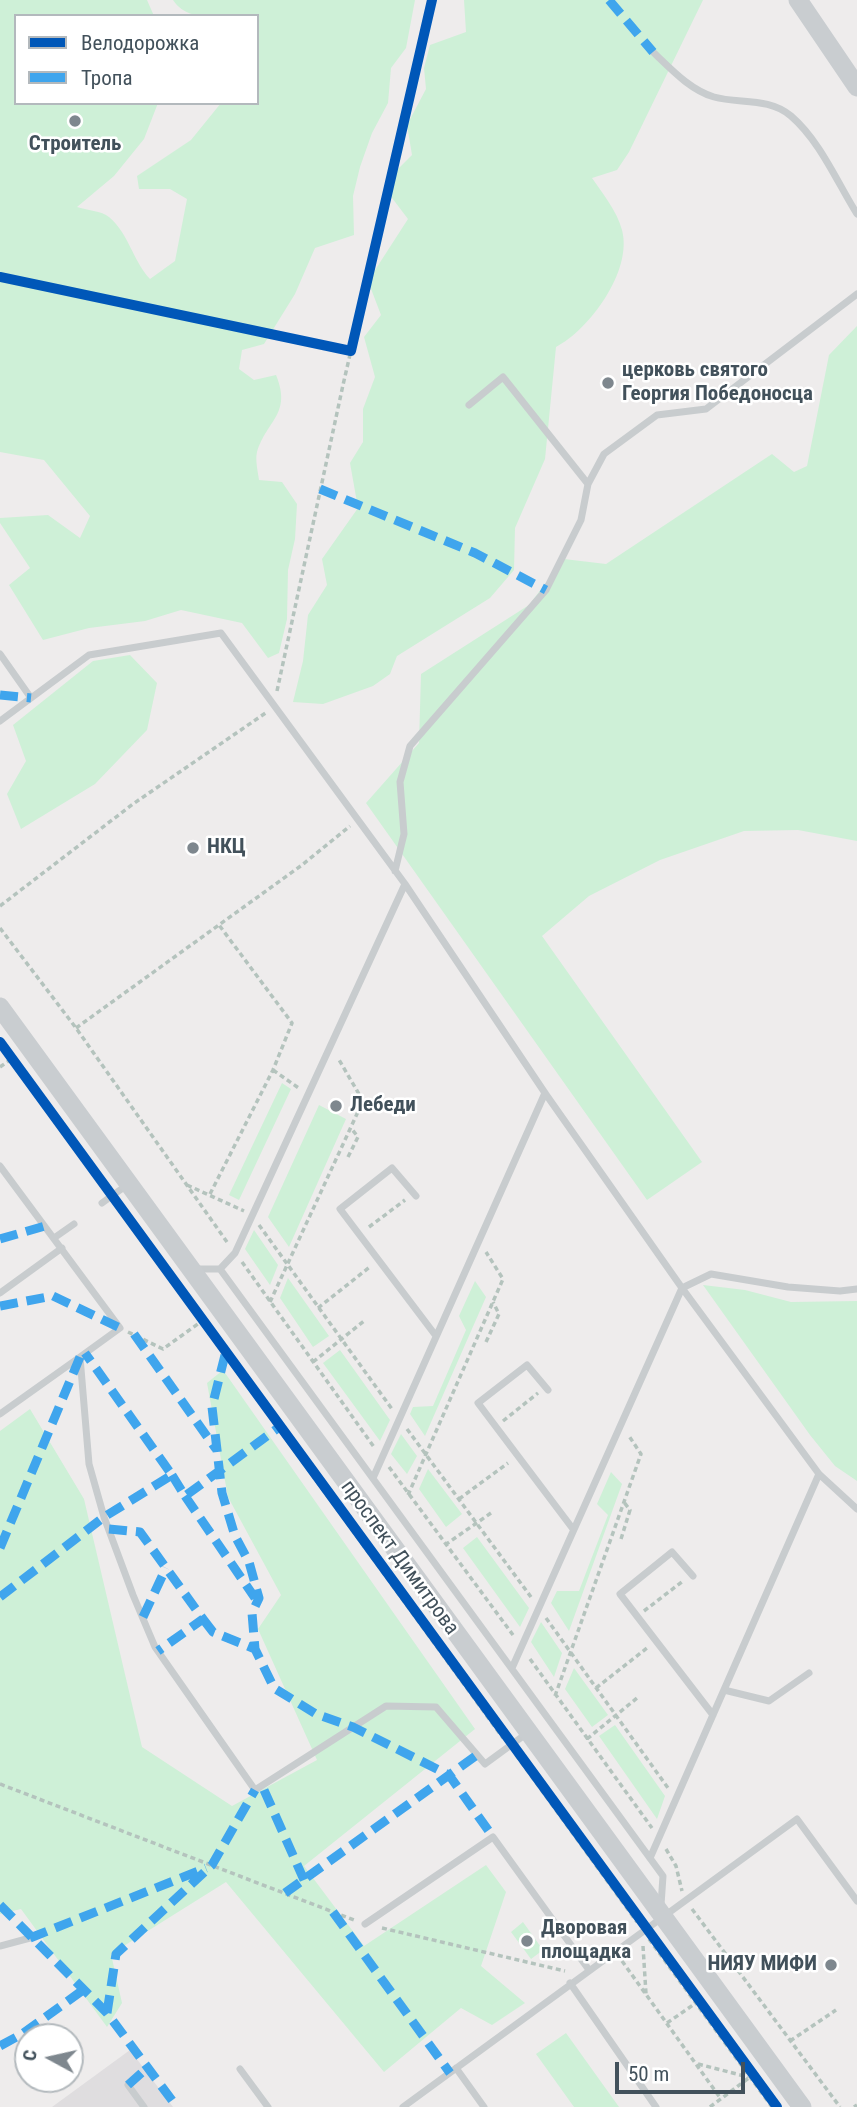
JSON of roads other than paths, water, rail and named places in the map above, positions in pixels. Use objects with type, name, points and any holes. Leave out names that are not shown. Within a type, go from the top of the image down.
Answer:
[{"type":"main road","points":[[798,0],[857,87]]},
{"type":"main road","name":"проспект Димитрова","points":[[0,1007],[117,1193],[189,1269],[207,1317],[650,1925],[802,2107]]},
{"type":"lane","points":[[653,52],[682,80],[714,97],[758,101],[789,114],[808,134],[857,214]]},
{"type":"lane","points":[[395,871],[404,834],[400,782],[410,746],[546,590],[581,520],[588,484],[604,454],[657,415],[706,409],[857,294]]},
{"type":"lane","points":[[469,405],[503,377],[588,484]]},
{"type":"lane","points":[[0,721],[89,655],[221,633],[405,884],[545,1093],[682,1288],[819,1475],[857,1509]]},
{"type":"lane","points":[[0,654],[31,698]]},
{"type":"lane","points":[[189,1269],[220,1269],[235,1253],[405,884]]},
{"type":"lane","points":[[373,1478],[545,1093]]},
{"type":"lane","points":[[0,1166],[120,1328],[0,1414]]},
{"type":"lane","points":[[415,1195],[392,1168],[340,1209],[436,1336]]},
{"type":"lane","points":[[102,1203],[117,1193]]},
{"type":"lane","points":[[54,1238],[74,1224]]},
{"type":"lane","points":[[0,1293],[61,1248]]},
{"type":"lane","points":[[220,1269],[663,1876],[650,1925]]},
{"type":"lane","points":[[512,1668],[682,1288],[711,1274],[788,1287],[840,1291],[857,1289]]},
{"type":"lane","points":[[80,1357],[89,1464],[104,1517],[133,1595],[158,1651],[255,1790],[386,1706],[436,1707],[485,1764],[517,1741]]},
{"type":"lane","points":[[547,1389],[527,1365],[478,1403],[573,1529]]},
{"type":"lane","points":[[650,1858],[819,1475]]},
{"type":"lane","points":[[692,1575],[672,1552],[620,1594],[713,1715]]},
{"type":"lane","points":[[724,1690],[769,1701],[809,1673]]},
{"type":"lane","points":[[403,2107],[797,1819],[857,1901]]},
{"type":"lane","points":[[365,1924],[493,1837],[589,1970]]},
{"type":"lane","points":[[0,1946],[30,1938]]},
{"type":"lane","points":[[570,1983],[656,2107]]},
{"type":"lane","points":[[456,2068],[484,2107]]},
{"type":"lane","points":[[240,2069],[268,2107]]},
{"type":"lane","points":[[128,2085],[144,2107]]},
{"type":"place","name":"Строитель","points":[[75,121]]},
{"type":"place","name":"церковь святого Георгия Победоносца","points":[[608,383]]},
{"type":"place","name":"НКЦ","points":[[193,848]]},
{"type":"place","name":"Лебеди","points":[[336,1106]]},
{"type":"place","name":"Дворовая площадка","points":[[527,1941]]},
{"type":"place","name":"НИЯУ МИФИ","points":[[831,1965]]}]
